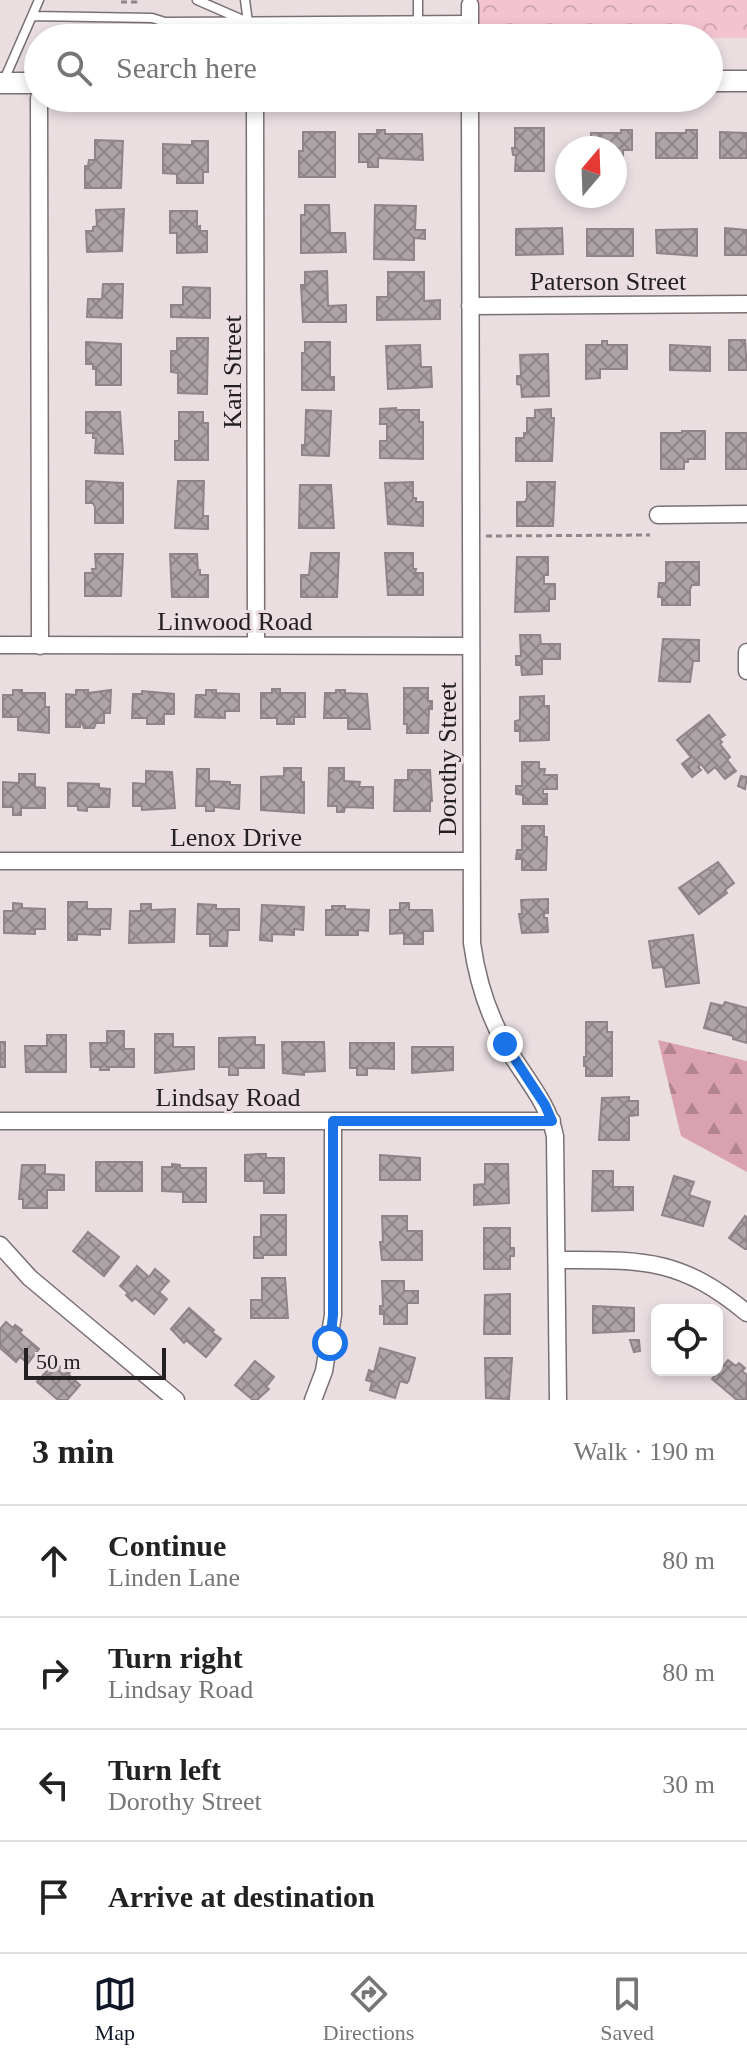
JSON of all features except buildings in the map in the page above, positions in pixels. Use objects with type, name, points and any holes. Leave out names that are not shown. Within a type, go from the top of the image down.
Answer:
[{"type":"street","points":[[723,81],[747,81]]},
{"type":"street","points":[[2,83],[24,83]]},
{"type":"street","points":[[39,112],[40,646]]},
{"type":"street","name":"Karl Street","points":[[255,112],[256,645]]},
{"type":"street","name":"Dorothy Street","points":[[470,112],[472,943],[482,993],[505,1044],[552,1121],[557,1159],[558,1400]]},
{"type":"street","name":"Paterson Street","points":[[470,306],[747,304]]},
{"type":"street","points":[[658,515],[747,514]]},
{"type":"street","name":"Linwood Road","points":[[0,645],[471,646]]},
{"type":"street","points":[[747,652],[747,671]]},
{"type":"street","name":"Lenox Drive","points":[[0,861],[471,861]]},
{"type":"street","name":"Lindsay Road","points":[[0,1121],[552,1121]]},
{"type":"street","points":[[313,1400],[324,1371],[333,1315],[333,1121]]},
{"type":"street","points":[[0,1245],[30,1278],[176,1400]]},
{"type":"street","points":[[558,1260],[646,1262],[675,1269],[704,1282],[747,1313]]},
{"type":"lane","points":[[28,24],[39,0]]},
{"type":"lane","points":[[197,0],[248,22]]},
{"type":"lane","points":[[245,0],[248,22]]},
{"type":"lane","points":[[418,0],[418,20]]},
{"type":"lane","points":[[32,16],[152,18],[165,22],[418,20],[469,8]]},
{"type":"lane","points":[[2,83],[24,34]]},
{"type":"path","points":[[471,536],[650,535]]},
{"type":"green space","points":[[468,0],[747,0],[747,38],[723,38],[723,24],[469,24]]},
{"type":"green space","points":[[658,1040],[747,1061],[747,1172],[681,1136]]},
{"type":"route","points":[[330,1343],[333,1315],[333,1121],[552,1121],[505,1044]]}]
